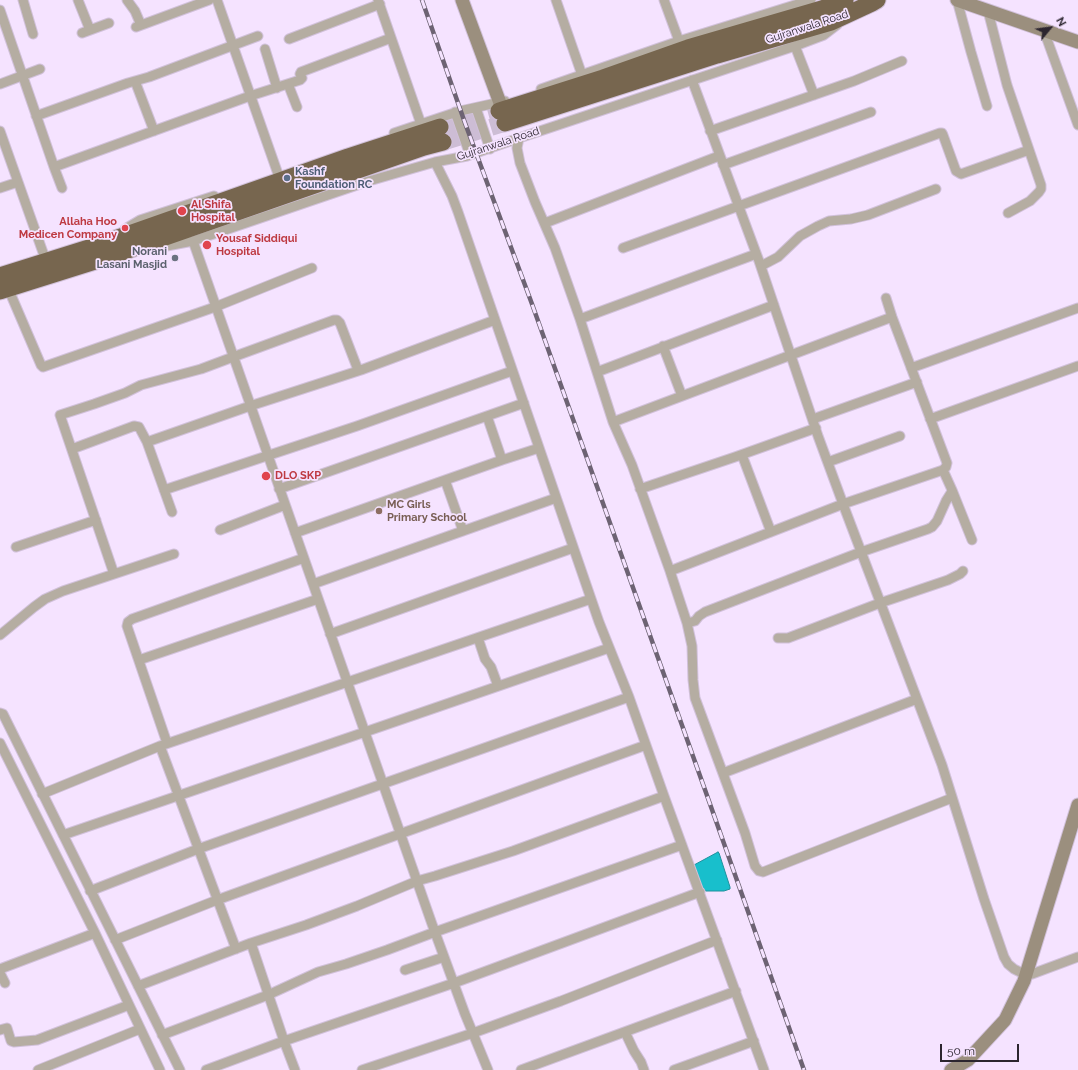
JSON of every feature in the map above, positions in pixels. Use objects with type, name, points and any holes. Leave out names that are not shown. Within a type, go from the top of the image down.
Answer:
[{"type":"highway","name":"Gujranwala Road","points":[[501,112],[688,48],[816,11],[877,0]]},
{"type":"highway","name":"Gujranwala Road","points":[[3,285],[102,252],[216,219],[441,134]]},
{"type":"highway","name":"Gujranwala Road","points":[[3,285],[46,261],[102,252]]},
{"type":"main road","points":[[462,0],[501,112]]},
{"type":"main road","points":[[957,0],[1078,42]]},
{"type":"main road","points":[[951,1070],[968,1060],[1005,1020],[1027,974],[1078,805]]},
{"type":"street","points":[[22,0],[33,34]]},
{"type":"street","points":[[78,0],[86,32],[109,23]]},
{"type":"street","points":[[127,0],[138,15],[139,26],[209,0]]},
{"type":"street","points":[[217,0],[278,174]]},
{"type":"street","points":[[556,0],[582,75]]},
{"type":"street","points":[[664,0],[679,41]]},
{"type":"street","name":"Gujranwala Road","points":[[102,252],[140,220],[278,174],[455,112],[476,108],[501,112],[582,75],[679,41],[811,0]]},
{"type":"street","points":[[957,0],[987,106]]},
{"type":"street","points":[[289,39],[379,2],[421,124]]},
{"type":"street","name":"Gujranwala Road","points":[[102,252],[193,241],[369,182],[436,162],[490,149],[824,35],[851,5]]},
{"type":"street","points":[[0,10],[62,188]]},
{"type":"street","points":[[988,11],[1007,85],[1040,181],[1041,189],[1030,201],[1008,213]]},
{"type":"street","points":[[1044,30],[1078,125]]},
{"type":"street","points":[[36,116],[149,77],[258,36]]},
{"type":"street","points":[[54,167],[250,96],[301,80],[302,78],[300,73],[302,71],[391,38]]},
{"type":"street","points":[[795,46],[814,94]]},
{"type":"street","points":[[265,49],[276,88]]},
{"type":"street","points":[[710,131],[854,81],[902,61]]},
{"type":"street","points":[[0,84],[40,69]]},
{"type":"street","points":[[692,80],[761,266],[843,504],[942,766],[1004,957],[1011,966],[1020,972],[1027,974],[1036,974],[1078,957]]},
{"type":"street","points":[[135,81],[154,130]]},
{"type":"street","points":[[288,84],[297,107]]},
{"type":"street","points":[[476,108],[490,149]]},
{"type":"street","points":[[455,112],[470,155]]},
{"type":"street","points":[[545,223],[721,160],[871,112]]},
{"type":"street","points":[[0,132],[4,157],[18,182],[46,261]]},
{"type":"street","points":[[622,248],[940,133],[944,135],[956,171],[960,174],[1029,150]]},
{"type":"street","points":[[519,138],[517,148],[519,158],[535,202],[555,248],[580,319],[613,422],[619,437],[628,452],[670,571],[687,624],[692,646],[695,698],[758,871],[763,872],[952,798]]},
{"type":"street","points":[[436,162],[458,212],[591,599],[629,697],[764,1070]]},
{"type":"street","points":[[0,188],[18,182]]},
{"type":"street","points":[[761,266],[778,257],[800,236],[829,221],[851,219],[868,215],[936,189]]},
{"type":"street","points":[[193,241],[435,932],[488,1070]]},
{"type":"street","points":[[580,319],[756,254]]},
{"type":"street","points":[[3,285],[43,367],[216,306],[312,268]]},
{"type":"street","points":[[670,571],[843,504],[944,470],[947,463],[886,298]]},
{"type":"street","points":[[597,372],[774,304]]},
{"type":"street","points":[[911,368],[1078,308]]},
{"type":"street","points":[[613,422],[892,317]]},
{"type":"street","points":[[114,574],[60,415],[106,400],[141,385],[201,369],[336,320],[340,323],[358,370]]},
{"type":"street","points":[[147,442],[358,370],[495,320]]},
{"type":"street","points":[[663,346],[682,396]]},
{"type":"street","points":[[930,419],[1078,366]]},
{"type":"street","points":[[164,490],[268,456],[512,371]]},
{"type":"street","points":[[813,419],[917,382]]},
{"type":"street","points":[[279,489],[524,403]]},
{"type":"street","points":[[487,416],[502,460]]},
{"type":"street","points":[[72,449],[136,426],[141,428],[172,512]]},
{"type":"street","points":[[640,489],[816,428]]},
{"type":"street","points":[[828,462],[900,436]]},
{"type":"street","points":[[295,532],[539,448]]},
{"type":"street","points":[[742,454],[770,532]]},
{"type":"street","points":[[944,470],[972,540]]},
{"type":"street","points":[[445,480],[463,531]]},
{"type":"street","points":[[687,624],[695,621],[705,612],[861,552],[932,527],[937,521],[952,490]]},
{"type":"street","points":[[313,584],[556,498]]},
{"type":"street","points":[[220,530],[285,505]]},
{"type":"street","points":[[16,547],[96,520]]},
{"type":"street","points":[[330,634],[573,548]]},
{"type":"street","points":[[0,635],[45,599],[63,590],[174,554]]},
{"type":"street","points":[[236,949],[178,795],[127,623],[130,620],[304,558]]},
{"type":"street","points":[[778,638],[788,638],[880,603],[948,580],[963,571]]},
{"type":"street","points":[[139,660],[318,599]]},
{"type":"street","points":[[42,794],[164,744],[591,599]]},
{"type":"street","points":[[478,638],[485,659],[490,664],[498,686]]},
{"type":"street","points":[[63,835],[609,648]]},
{"type":"street","points":[[90,891],[198,849],[629,697]]},
{"type":"street","points":[[723,773],[917,699]]},
{"type":"street","points":[[0,713],[3,714],[180,1070]]},
{"type":"street","points":[[0,742],[95,934],[160,1070]]},
{"type":"street","points":[[115,940],[218,900],[646,745]]},
{"type":"street","points":[[138,986],[251,943],[363,904],[417,881],[513,850],[664,796]]},
{"type":"street","points":[[162,1035],[268,995],[318,972],[387,950],[682,845]]},
{"type":"street","points":[[206,1070],[284,1041],[454,983],[700,892]]},
{"type":"street","points":[[0,969],[95,934]]},
{"type":"street","points":[[362,1070],[373,1068],[561,1001],[717,940]]},
{"type":"street","points":[[251,943],[295,1070]]},
{"type":"street","points":[[405,970],[444,957]]},
{"type":"street","points":[[0,973],[5,983]]},
{"type":"street","points":[[521,1070],[736,992]]},
{"type":"street","points":[[0,1030],[6,1028],[8,1029],[12,1041],[14,1042],[38,1040],[129,1005]]},
{"type":"street","points":[[38,1070],[140,1030]]},
{"type":"street","points":[[626,1032],[644,1070]]},
{"type":"street","points":[[674,1070],[754,1041]]},
{"type":"water","points":[[718,852],[730,889],[724,891],[706,891],[702,887],[694,865]]},
{"type":"tunnel","points":[[440,127],[499,111]]},
{"type":"tunnel","points":[[443,142],[505,123]]},
{"type":"railway","points":[[422,0],[465,123],[532,304],[804,1070]]},
{"type":"place","name":"Kashf Foundation RC","points":[[287,178]]},
{"type":"place","name":"Al Shifa Hospital","points":[[182,211]]},
{"type":"place","name":"Allaha Hoo Medicen Company","points":[[125,228]]},
{"type":"place","name":"Yousaf Siddiqui Hospital","points":[[207,245]]},
{"type":"place","name":"Norani Lasani Masjid","points":[[175,258]]},
{"type":"place","name":"DLO SKP","points":[[266,476]]},
{"type":"place","name":"MC Girls Primary School","points":[[379,511]]}]
